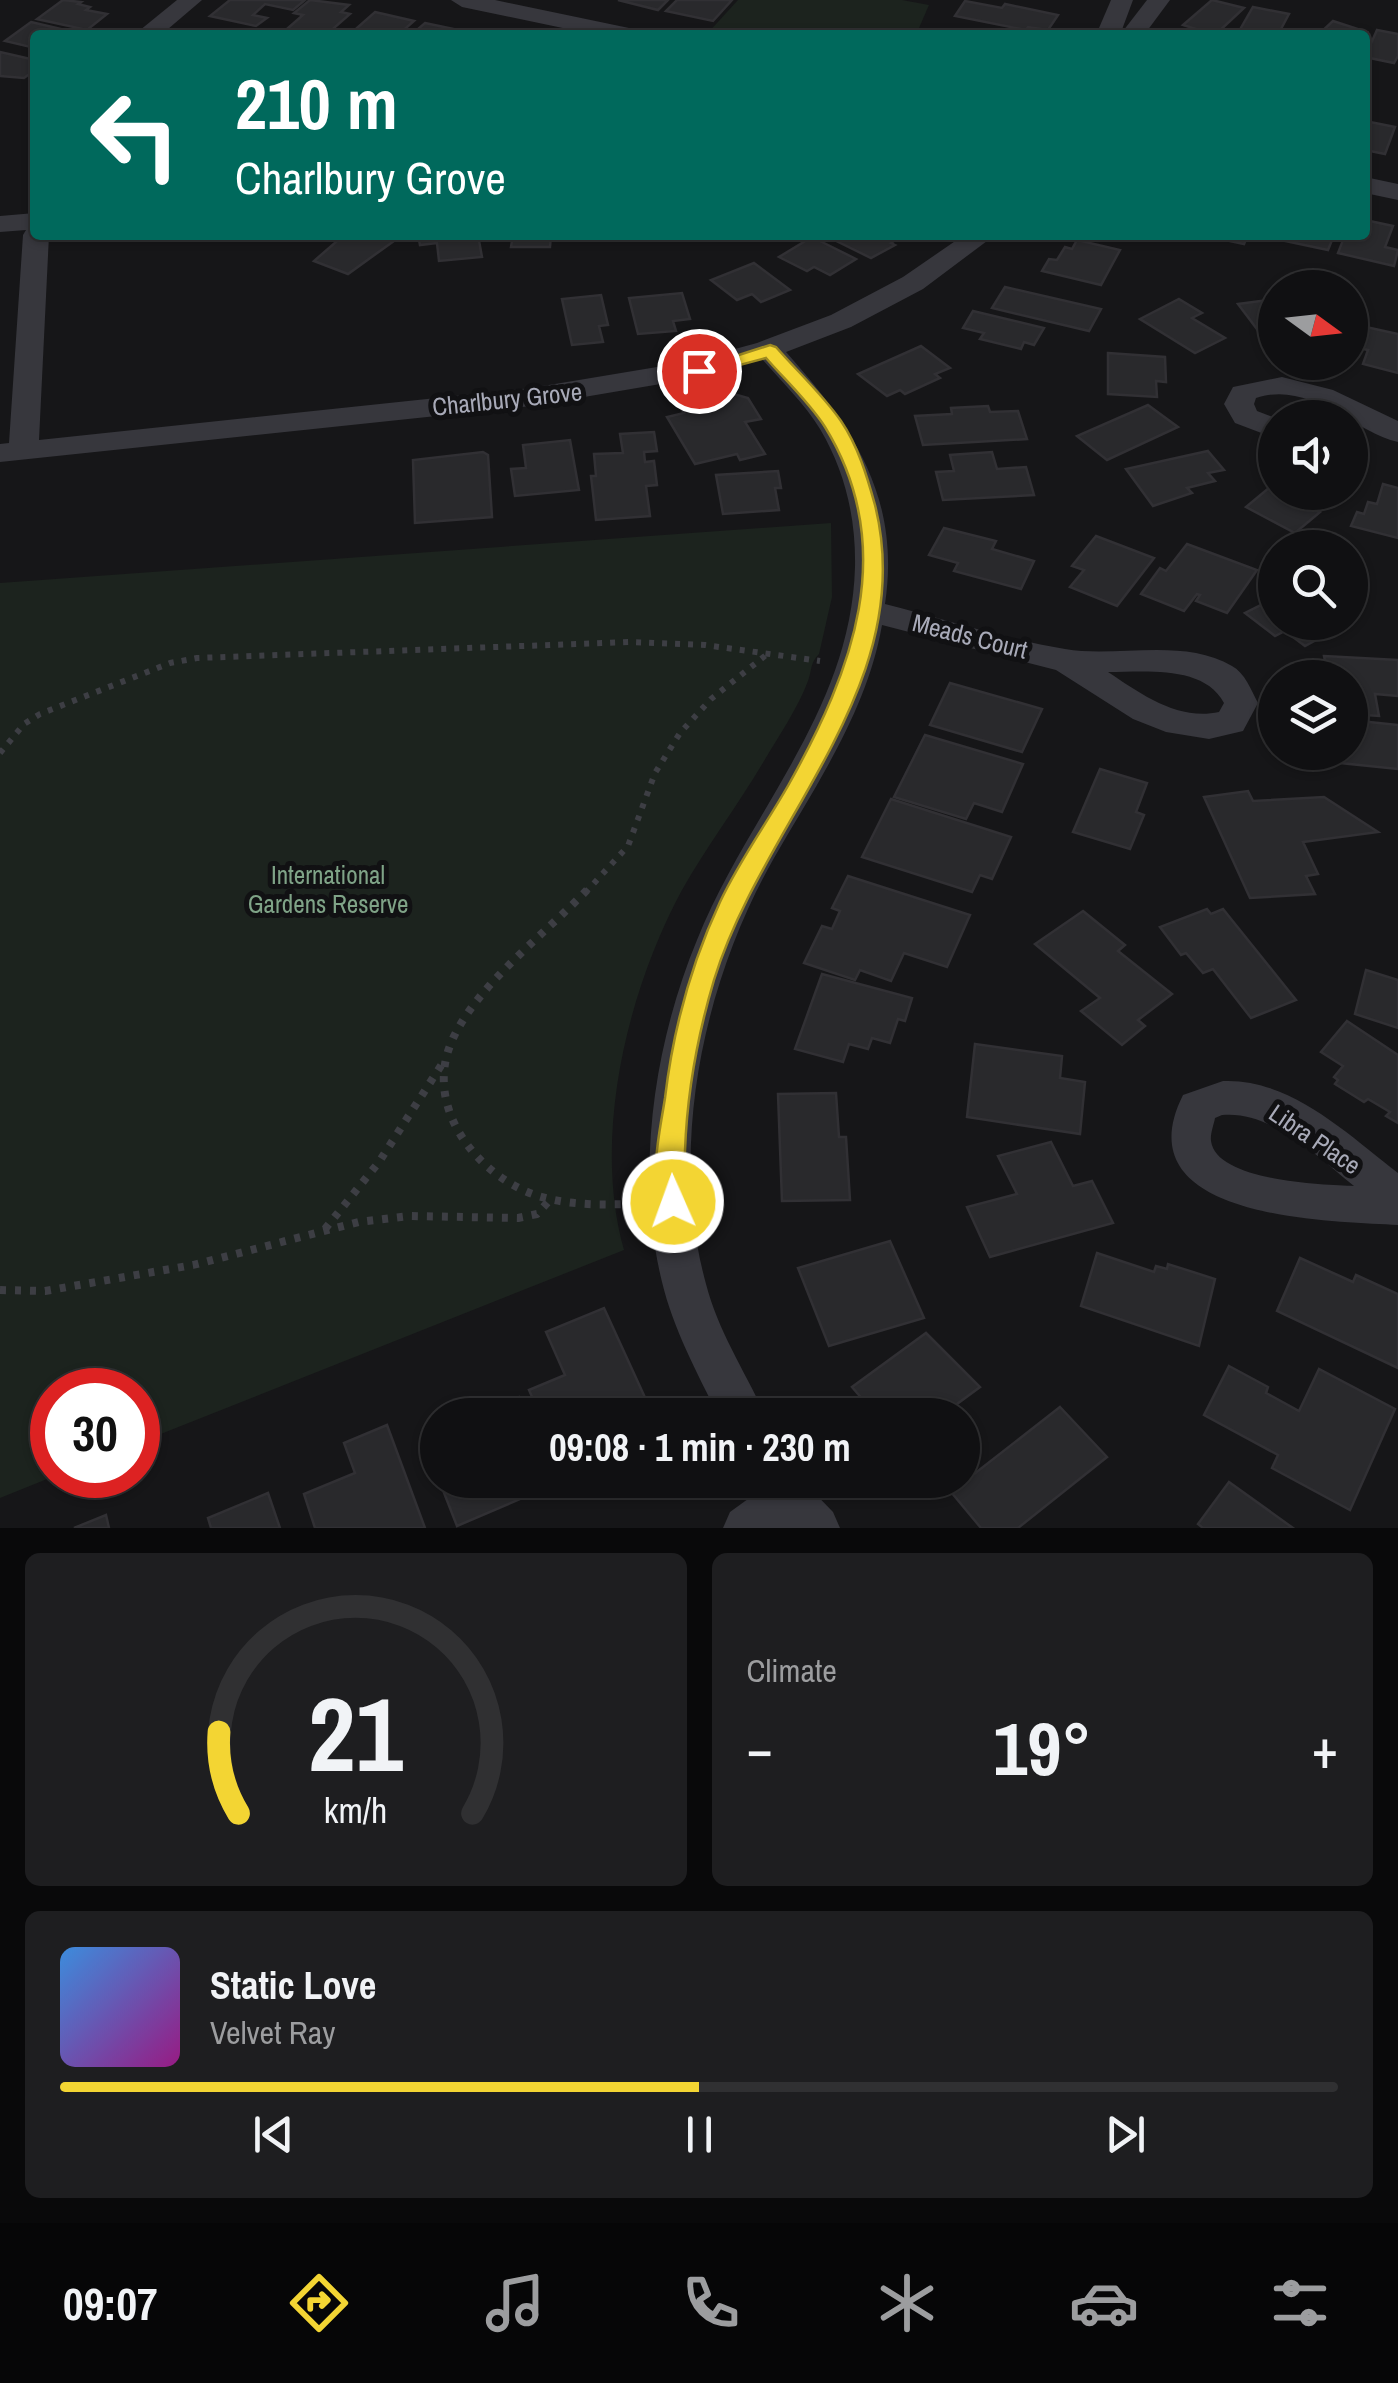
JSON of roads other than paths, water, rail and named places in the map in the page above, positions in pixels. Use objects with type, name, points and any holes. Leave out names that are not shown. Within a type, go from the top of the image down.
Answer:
[{"type":"street","points":[[153,30],[192,0]]},
{"type":"street","points":[[462,0],[604,30]]},
{"type":"street","points":[[1110,30],[1122,0]]},
{"type":"street","points":[[1136,30],[1159,0]]},
{"type":"street","points":[[1370,186],[1398,192]]},
{"type":"street","points":[[0,224],[30,221]]},
{"type":"street","points":[[12,452],[35,240]]},
{"type":"street","name":"Charlbury Grove","points":[[12,452],[628,385],[770,351],[894,294],[975,240]]},
{"type":"street","points":[[733,1398],[709,1353],[683,1280],[671,1151],[684,1046],[702,978],[732,902],[832,726],[858,666],[872,612],[870,526],[856,472],[832,424],[770,351]]},
{"type":"street","points":[[1258,422],[1245,417],[1239,404],[1244,393],[1276,383],[1323,400]]},
{"type":"street","points":[[1368,421],[1398,435]]},
{"type":"street","points":[[1368,436],[1398,435]]},
{"type":"street","name":"Meads Court","points":[[872,612],[1068,661]]},
{"type":"street","name":"Libra Place","points":[[1398,1197],[1311,1132],[1260,1101],[1228,1096],[1198,1107],[1188,1126],[1191,1152],[1209,1174],[1235,1189],[1398,1207]]},
{"type":"street","points":[[747,1528],[793,1502]]},
{"type":"park label","name":"International Gardens Reserve","points":[[328,890]]}]
